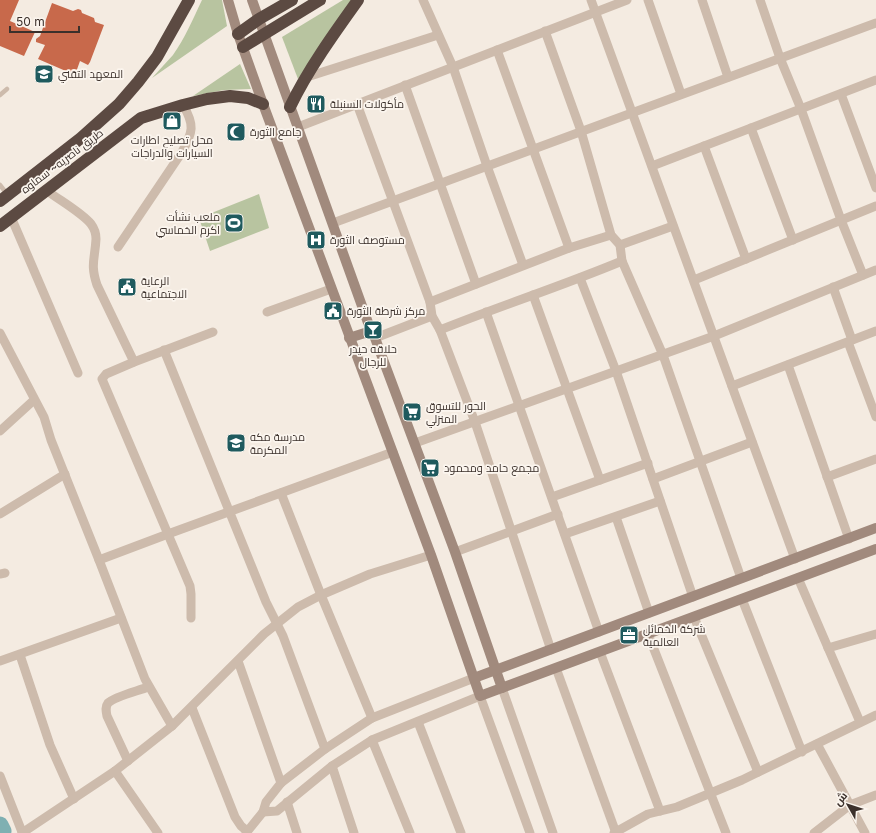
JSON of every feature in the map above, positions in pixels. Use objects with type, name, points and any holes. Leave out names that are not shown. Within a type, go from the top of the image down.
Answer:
[{"type":"highway","name":"طريق ناصريه~ سماوه","points":[[4,198],[81,138],[119,104],[157,57],[189,0]]},
{"type":"highway","points":[[238,34],[259,19],[292,0]]},
{"type":"highway","points":[[243,47],[320,0]]},
{"type":"highway","points":[[290,107],[298,91],[358,0]]},
{"type":"highway","name":"طريق ناصريه~ سماوه","points":[[0,226],[141,118],[207,99],[230,96],[248,98],[263,104]]},
{"type":"street","points":[[228,0],[238,34],[263,104],[431,555],[530,833]]},
{"type":"street","points":[[252,0],[332,223],[455,552],[553,833]]},
{"type":"street","points":[[423,0],[453,67],[523,265]]},
{"type":"street","points":[[591,0],[795,559]]},
{"type":"street","points":[[298,127],[626,0]]},
{"type":"street","points":[[648,0],[681,94]]},
{"type":"street","points":[[702,0],[728,77]]},
{"type":"street","points":[[760,0],[780,58],[801,109],[863,275]]},
{"type":"street","points":[[332,223],[876,23]]},
{"type":"street","points":[[545,31],[581,131],[611,235],[620,245],[622,261],[663,355],[741,578]]},
{"type":"street","points":[[307,77],[438,35]]},
{"type":"street","points":[[498,50],[569,248]]},
{"type":"street","points":[[652,166],[876,80]]},
{"type":"street","points":[[405,85],[476,284]]},
{"type":"street","points":[[841,94],[876,188]]},
{"type":"street","points":[[357,104],[430,302],[432,316],[440,330],[474,422],[551,650]]},
{"type":"street","points":[[118,247],[189,140],[192,131],[192,123],[183,105]]},
{"type":"street","points":[[751,128],[793,240]]},
{"type":"street","points":[[704,146],[746,259]]},
{"type":"street","points":[[46,190],[85,219],[95,230],[96,237],[93,272],[97,285],[134,362]]},
{"type":"street","points":[[694,280],[876,206]]},
{"type":"street","points":[[11,217],[78,373]]},
{"type":"street","points":[[620,245],[673,226]]},
{"type":"street","points":[[430,302],[523,265],[569,248],[611,235]]},
{"type":"street","points":[[440,330],[622,261]]},
{"type":"street","points":[[415,444],[714,336],[876,270]]},
{"type":"street","points":[[580,278],[616,371],[693,596]]},
{"type":"street","points":[[833,287],[876,417]]},
{"type":"street","points":[[267,312],[331,289]]},
{"type":"street","points":[[533,295],[600,480]]},
{"type":"street","points":[[486,312],[599,632]]},
{"type":"street","points":[[349,338],[373,334],[432,316]]},
{"type":"street","points":[[732,386],[876,331]]},
{"type":"street","points":[[191,618],[192,594],[190,586],[102,379],[106,374],[134,362],[213,332]]},
{"type":"street","points":[[0,334],[44,417],[148,687],[172,726]]},
{"type":"street","points":[[164,350],[231,512],[266,602],[278,623],[325,749]]},
{"type":"street","points":[[788,365],[849,538]]},
{"type":"street","points":[[0,431],[34,400]]},
{"type":"street","points":[[653,479],[752,442]]},
{"type":"street","points":[[99,560],[393,452]]},
{"type":"street","points":[[827,477],[876,459]]},
{"type":"street","points":[[552,497],[648,463]]},
{"type":"street","points":[[0,514],[65,474]]},
{"type":"street","points":[[281,493],[372,718]]},
{"type":"street","points":[[565,534],[660,501]]},
{"type":"street","points":[[455,552],[558,514]]},
{"type":"street","points":[[616,517],[649,613]]},
{"type":"street","points":[[192,708],[235,817],[247,832],[263,812],[266,802],[281,783],[325,749],[372,718],[474,678],[876,528]]},
{"type":"street","points":[[263,812],[277,811],[332,766],[372,740],[480,696],[876,549]]},
{"type":"street","points":[[0,776],[22,833],[115,771],[172,726],[192,708],[264,634],[298,608],[321,595],[370,574],[431,555]]},
{"type":"street","points":[[798,578],[860,722]]},
{"type":"street","points":[[742,599],[802,752]]},
{"type":"street","points":[[694,617],[758,772]]},
{"type":"street","points":[[0,661],[121,618]]},
{"type":"street","points":[[648,634],[726,833]]},
{"type":"street","points":[[828,648],[876,634]]},
{"type":"street","points":[[600,652],[660,811]]},
{"type":"street","points":[[20,655],[50,745],[74,799]]},
{"type":"street","points":[[238,661],[281,783]]},
{"type":"street","points":[[556,668],[615,833],[629,829],[648,814],[677,807],[711,793],[802,752],[876,715]]},
{"type":"street","points":[[128,761],[107,716],[107,704],[113,700],[148,687]]},
{"type":"street","points":[[418,722],[460,833]]},
{"type":"street","points":[[372,740],[410,833]]},
{"type":"street","points":[[817,744],[865,833]]},
{"type":"street","points":[[332,766],[354,833]]},
{"type":"street","points":[[115,771],[158,833]]},
{"type":"street","points":[[814,833],[850,805],[876,795]]},
{"type":"street","points":[[287,802],[297,833]]},
{"type":"lane","points":[[0,95],[6,88]]},
{"type":"lane","points":[[0,185],[4,198]]},
{"type":"green space","points":[[202,0],[222,0],[227,26],[152,78],[177,49]]},
{"type":"green space","points":[[343,0],[352,0],[298,79],[282,37]]},
{"type":"green space","points":[[240,64],[251,89],[224,90],[193,96]]},
{"type":"green space","name":"ملعب نشأت اكرم الخماسي","points":[[259,194],[269,228],[210,251],[199,218]]},
{"type":"building","points":[[0,0],[19,0],[10,21],[35,32],[24,56],[0,46]]},
{"type":"building","points":[[52,3],[73,11],[78,9],[81,10],[82,13],[94,18],[95,22],[104,25],[90,62],[88,65],[80,61],[75,75],[38,59],[45,45],[36,42],[36,39],[40,36]]},
{"type":"waterway","points":[[0,825],[3,831]]},
{"type":"place","name":"المعهد التقني","points":[[44,74]]},
{"type":"place","name":"مأكولات السنبلة","points":[[316,104]]},
{"type":"place","name":"محل تصليح اطارات السيارات والدراجات","points":[[172,121]]},
{"type":"place","name":"جامع الثورة","points":[[236,132]]},
{"type":"place","name":"ملعب نشأت اكرم الخماسي","points":[[234,223]]},
{"type":"place","name":"مستوصف الثورة","points":[[316,240]]},
{"type":"place","name":"الرعاية الاجتماعية","points":[[127,287]]},
{"type":"place","name":"مركز شرطة الثورة","points":[[333,311]]},
{"type":"place","name":"حلاقه حيدر للرجال","points":[[373,330]]},
{"type":"place","name":"الحور للتسوق المنزلي","points":[[412,412]]},
{"type":"place","name":"مدرسة مكه المكرمة","points":[[236,443]]},
{"type":"place","name":"مجمع حامد ومحمود","points":[[430,468]]},
{"type":"place","name":"شركة الخمائل العالمية","points":[[629,635]]}]
